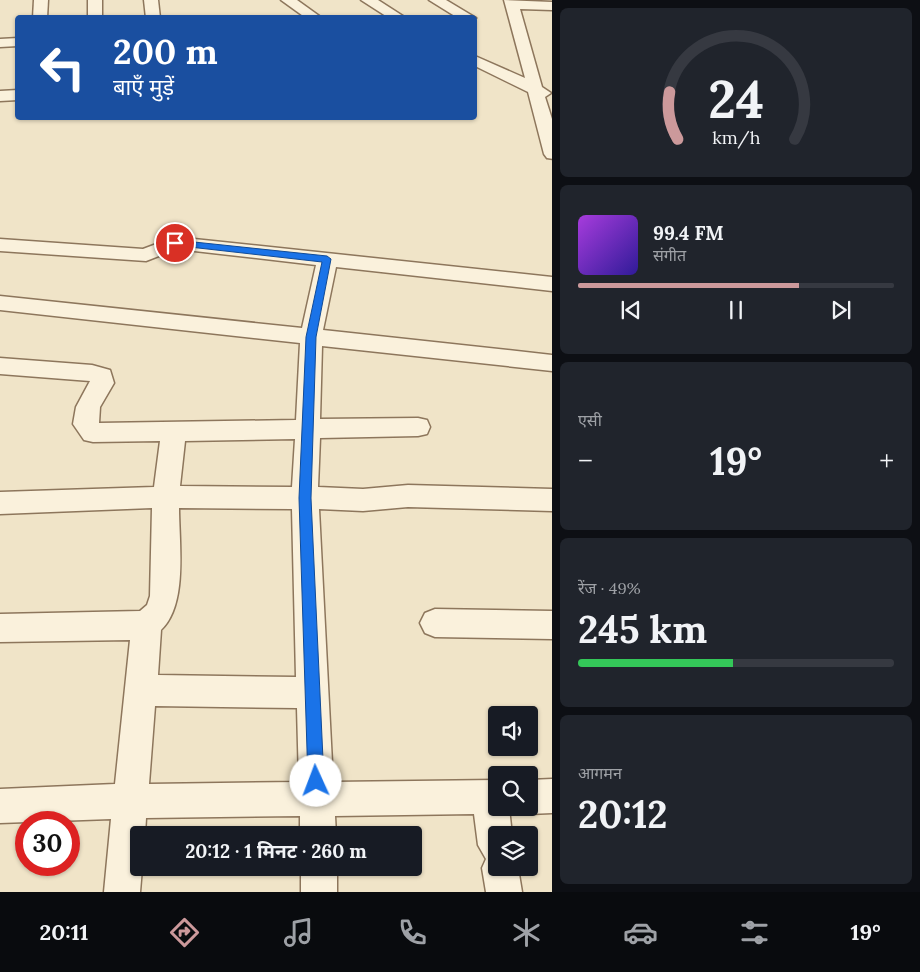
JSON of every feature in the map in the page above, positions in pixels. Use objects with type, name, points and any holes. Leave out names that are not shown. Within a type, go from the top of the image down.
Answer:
[{"type":"street","points":[[40,15],[41,0]]},
{"type":"street","points":[[95,0],[95,15]]},
{"type":"street","points":[[151,0],[153,15]]},
{"type":"street","points":[[288,0],[311,15]]},
{"type":"street","points":[[368,0],[395,15]]},
{"type":"street","points":[[436,0],[464,15]]},
{"type":"street","points":[[552,6],[512,2],[552,154]]},
{"type":"street","points":[[0,43],[15,42]]},
{"type":"street","points":[[477,61],[552,97]]},
{"type":"street","points":[[0,96],[15,95]]},
{"type":"street","points":[[0,244],[146,255],[175,243],[552,284]]},
{"type":"street","points":[[318,826],[305,498],[311,337],[327,259]]},
{"type":"street","points":[[0,303],[552,364]]},
{"type":"street","points":[[0,366],[92,373],[102,376],[102,383],[88,407],[85,424],[93,433],[418,427]]},
{"type":"street","points":[[0,628],[121,627],[146,624],[160,612],[164,596],[166,498],[174,432]]},
{"type":"street","points":[[0,503],[70,499],[166,498],[363,500],[408,496],[552,500]]},
{"type":"street","points":[[435,623],[552,625]]},
{"type":"street","points":[[122,892],[146,624]]},
{"type":"street","points":[[141,690],[312,693]]},
{"type":"street","points":[[538,797],[552,796]]},
{"type":"street","points":[[0,806],[131,801],[488,797]]},
{"type":"street","points":[[319,876],[319,892]]},
{"type":"street","points":[[501,876],[504,892]]},
{"type":"route","points":[[175,243],[327,259],[311,337],[305,498],[316,781]]}]
